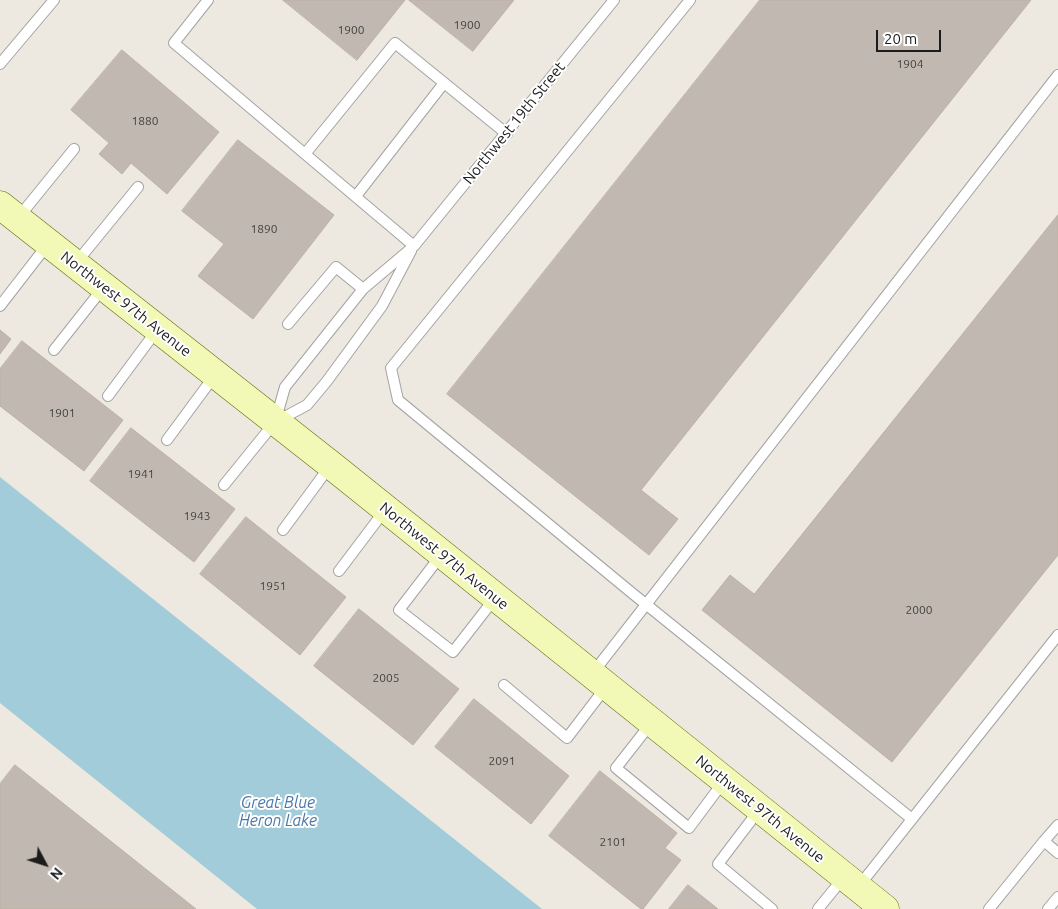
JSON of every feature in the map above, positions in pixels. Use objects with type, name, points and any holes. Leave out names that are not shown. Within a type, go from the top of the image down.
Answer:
[{"type":"street","name":"Northwest 97th Avenue","points":[[9,212],[386,509],[885,909]]},
{"type":"lane","points":[[208,0],[174,43],[414,246]]},
{"type":"lane","name":"Northwest 19th Street","points":[[275,422],[285,387],[363,290],[414,246],[507,134],[614,0]]},
{"type":"lane","points":[[690,0],[391,368],[398,400],[912,819]]},
{"type":"lane","points":[[0,64],[4,51],[48,2]]},
{"type":"lane","points":[[305,154],[395,43],[507,134]]},
{"type":"lane","points":[[504,685],[566,738],[599,680],[647,604],[1058,75]]},
{"type":"lane","points":[[356,196],[444,83]]},
{"type":"lane","points":[[9,212],[74,149]]},
{"type":"lane","points":[[75,264],[138,187]]},
{"type":"lane","points":[[0,306],[49,243]]},
{"type":"lane","name":"Northwest 19th Street","points":[[275,422],[308,405],[382,306],[414,246]]},
{"type":"lane","points":[[288,324],[336,267],[363,290]]},
{"type":"lane","points":[[54,350],[104,287]]},
{"type":"lane","points":[[108,396],[158,329]]},
{"type":"lane","points":[[167,440],[216,374]]},
{"type":"lane","points":[[224,485],[275,422]]},
{"type":"lane","points":[[283,530],[330,465]]},
{"type":"lane","points":[[339,571],[386,509]]},
{"type":"lane","points":[[442,554],[399,610],[453,652],[496,597]]},
{"type":"lane","points":[[818,909],[851,882],[912,819],[1058,636]]},
{"type":"lane","points":[[652,722],[616,768],[689,828],[724,780]]},
{"type":"lane","points":[[760,809],[718,864],[772,909]]},
{"type":"lane","points":[[989,909],[1058,825]]},
{"type":"lane","points":[[1044,842],[1058,853]]},
{"type":"lane","points":[[1048,909],[1058,897]]},
{"type":"water","name":"Great Blue Heron Lake","points":[[0,477],[542,909],[257,909],[0,703]]},
{"type":"building","points":[[283,0],[405,0],[357,60]]},
{"type":"building","points":[[409,0],[514,0],[473,51]]},
{"type":"building","points":[[760,0],[1031,0],[641,490],[678,519],[649,555],[447,394]]},
{"type":"building","points":[[122,50],[219,132],[167,194],[131,163],[122,174],[99,154],[109,143],[71,110]]},
{"type":"building","points":[[238,140],[334,215],[253,319],[198,276],[224,244],[182,211]]},
{"type":"building","points":[[1058,215],[1058,555],[892,762],[702,610],[730,575],[754,594]]},
{"type":"building","points":[[0,330],[11,339],[0,354]]},
{"type":"building","points":[[22,341],[123,420],[84,471],[0,406],[0,369]]},
{"type":"building","points":[[131,428],[235,509],[194,562],[90,481]]},
{"type":"building","points":[[246,517],[346,597],[300,655],[200,574]]},
{"type":"building","points":[[359,609],[459,689],[413,745],[314,666]]},
{"type":"building","points":[[474,699],[569,776],[531,824],[435,747]]},
{"type":"building","points":[[15,765],[196,909],[0,909],[0,784]]},
{"type":"building","points":[[600,771],[677,833],[665,848],[681,860],[643,909],[549,836]]},
{"type":"building","points":[[688,885],[718,909],[669,909]]}]
